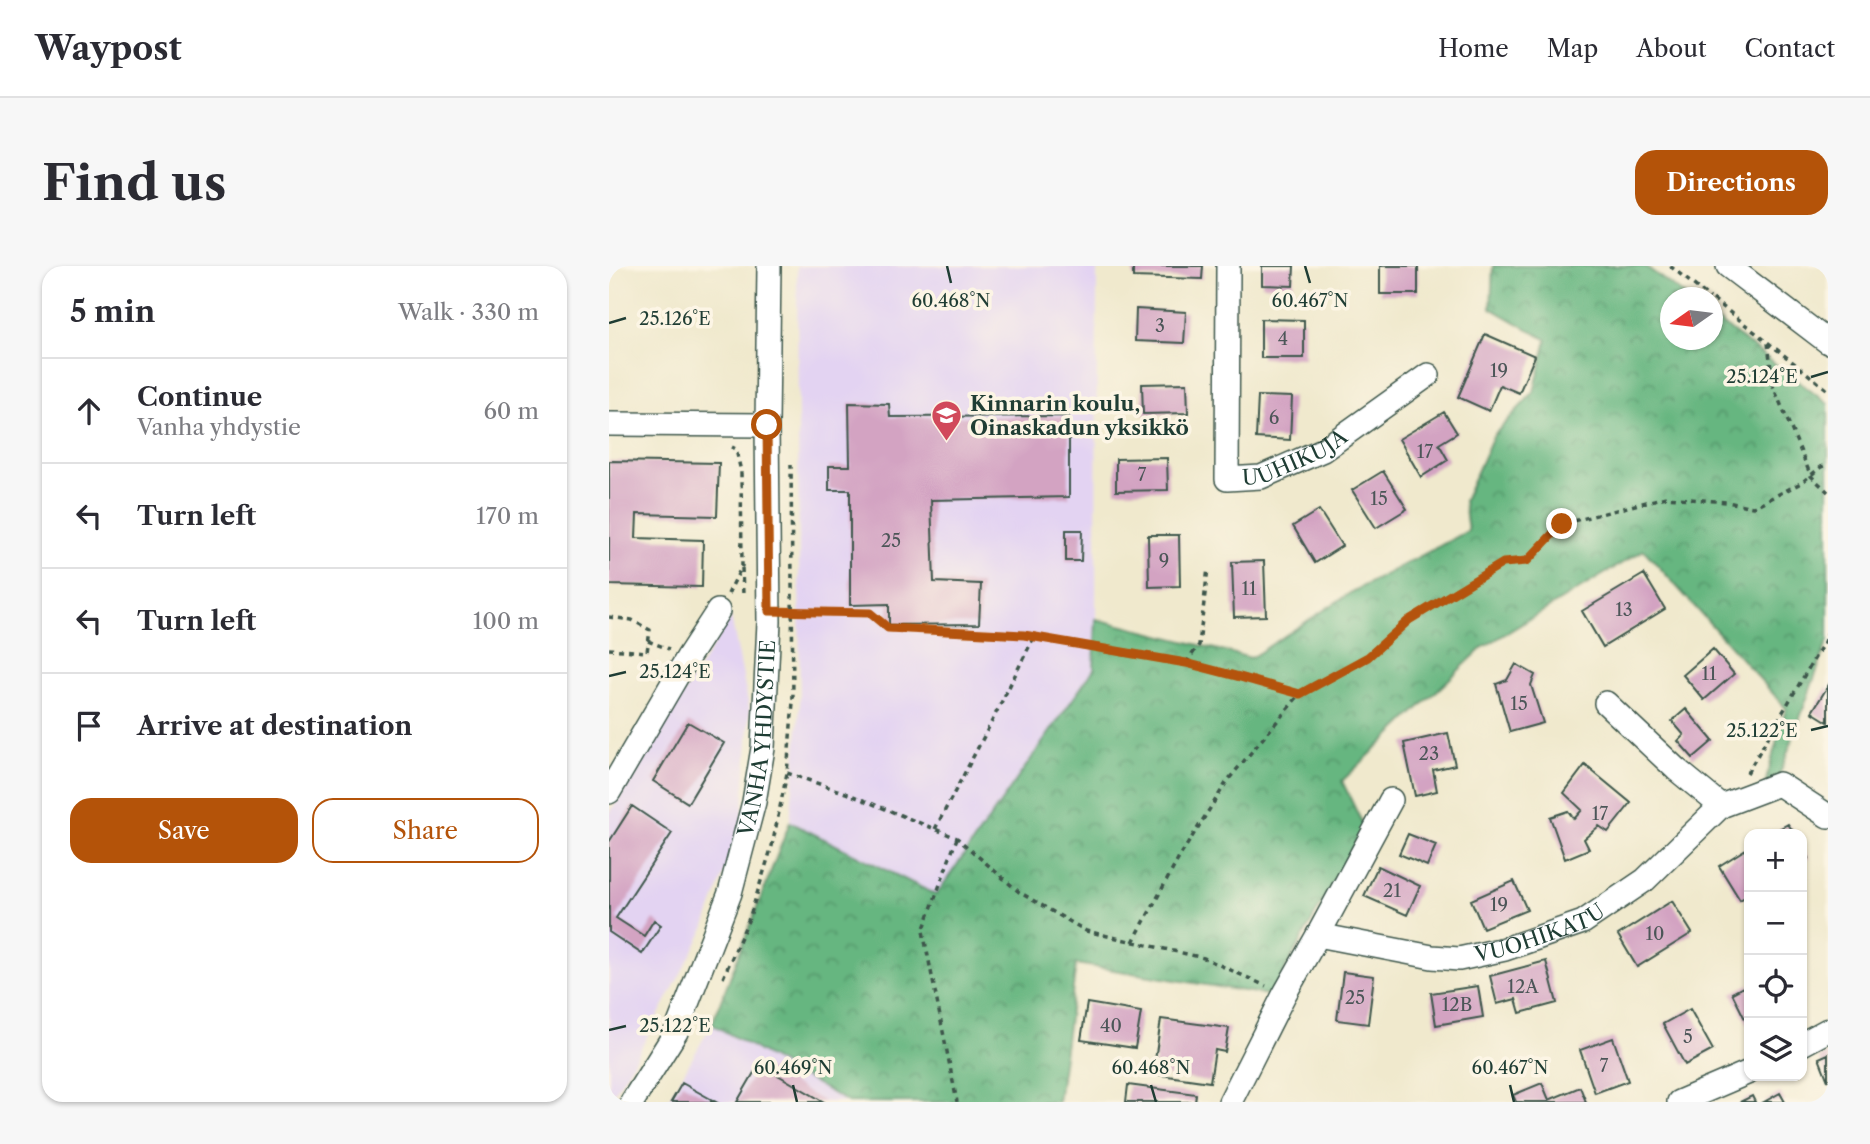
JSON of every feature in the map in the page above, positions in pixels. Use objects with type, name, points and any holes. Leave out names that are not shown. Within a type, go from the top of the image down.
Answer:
[{"type":"street","name":"VANHA YHDYSTIE","points":[[632,1102],[676,1031],[730,893],[754,802],[762,748],[769,611],[769,266]]},
{"type":"street","name":"UUHIKUJA","points":[[1228,266],[1227,479],[1261,477],[1323,450],[1428,375]]},
{"type":"street","points":[[1728,266],[1828,342]]},
{"type":"street","points":[[609,424],[767,425]]},
{"type":"street","points":[[609,792],[718,611]]},
{"type":"street","points":[[1606,703],[1676,769],[1726,804]]},
{"type":"street","name":"VUOHIKATU","points":[[1318,936],[1432,957],[1459,959],[1505,949],[1583,922],[1645,880],[1726,804],[1779,784],[1828,816]]},
{"type":"street","points":[[1230,1102],[1284,995],[1391,800]]},
{"type":"street","points":[[1807,1041],[1828,1030]]},
{"type":"street","points":[[1679,1102],[1744,1074]]},
{"type":"path","points":[[1670,266],[1697,287]]},
{"type":"path","points":[[1723,308],[1828,390]]},
{"type":"path","points":[[1767,343],[1773,386],[1811,476],[1828,492]]},
{"type":"path","points":[[1133,942],[1180,856],[1228,780],[1300,694],[1368,657],[1409,620],[1503,563],[1527,561],[1562,524],[1666,497],[1753,507],[1801,483],[1828,465]]},
{"type":"path","points":[[741,472],[743,595]]},
{"type":"path","points":[[718,611],[741,566]]},
{"type":"path","points":[[1186,663],[1199,645],[1208,568]]},
{"type":"path","points":[[769,611],[870,613],[888,628],[1024,635],[1186,663],[1300,694]]},
{"type":"path","points":[[609,617],[632,620],[650,630],[647,652],[609,649]]},
{"type":"path","points":[[1726,804],[1828,632]]},
{"type":"path","points":[[935,829],[1034,637]]},
{"type":"path","points":[[787,773],[846,793],[957,838],[1019,892],[1086,931],[1204,958],[1284,995]]},
{"type":"path","points":[[957,838],[923,931],[957,1102]]},
{"type":"shaded area","name":"Kinnarin koulu, Oinaskadun yksikkö","points":[[797,266],[1097,266],[1094,669],[936,895],[790,822],[800,706]]},
{"type":"shaded area","points":[[731,617],[750,712],[742,824],[703,932],[633,1063],[609,1101],[609,814]]},
{"type":"shaded area","points":[[712,1024],[848,1102],[667,1102]]},
{"type":"green space","points":[[1493,266],[1645,266],[1673,287],[1660,287],[1660,350],[1723,350],[1723,325],[1828,404],[1828,640],[1778,779],[1765,784],[1786,708],[1644,550],[1482,648],[1342,781],[1364,827],[1278,982],[1268,995],[1076,964],[1058,1102],[848,1102],[712,1024],[790,822],[936,895],[1094,669],[1096,619],[1251,658],[1350,593],[1468,531],[1464,501],[1493,436],[1534,392],[1547,340],[1491,308]]},
{"type":"building","points":[[1133,266],[1203,266],[1202,279],[1133,277]]},
{"type":"building","points":[[1262,266],[1294,266],[1293,286],[1262,285]]},
{"type":"building","points":[[1380,266],[1418,266],[1418,294],[1380,294]]},
{"type":"building","points":[[1136,309],[1186,312],[1184,343],[1135,341]]},
{"type":"building","points":[[1261,319],[1304,320],[1304,358],[1261,358]]},
{"type":"building","points":[[1485,334],[1535,356],[1519,393],[1500,385],[1489,411],[1458,397]]},
{"type":"building","points":[[1187,383],[1188,413],[1143,414],[1142,384]]},
{"type":"building","points":[[1258,396],[1292,397],[1290,440],[1256,438]]},
{"type":"building","points":[[849,403],[889,404],[890,417],[1069,416],[1069,497],[931,500],[934,582],[981,584],[979,624],[889,625],[889,604],[850,605],[850,490],[829,490],[829,466],[850,466]]},
{"type":"building","points":[[1444,412],[1457,433],[1439,444],[1448,460],[1421,477],[1399,439]]},
{"type":"building","points":[[1167,458],[1168,490],[1116,491],[1116,459]]},
{"type":"building","points":[[609,461],[719,463],[717,516],[637,514],[636,538],[703,540],[702,587],[609,585]]},
{"type":"building","points":[[1383,471],[1407,509],[1376,528],[1352,490]]},
{"type":"building","points":[[1319,510],[1342,546],[1315,563],[1293,526]]},
{"type":"building","points":[[1066,530],[1082,530],[1081,561],[1066,561]]},
{"type":"building","points":[[1148,535],[1179,535],[1180,586],[1149,587]]},
{"type":"building","points":[[1264,561],[1266,616],[1234,617],[1232,562]]},
{"type":"building","points":[[1644,574],[1665,609],[1603,647],[1582,611]]},
{"type":"building","points":[[1713,649],[1734,674],[1704,700],[1683,675]]},
{"type":"building","points":[[1516,664],[1535,675],[1531,685],[1543,723],[1510,732],[1496,684],[1507,680]]},
{"type":"building","points":[[1828,686],[1828,722],[1812,712]]},
{"type":"building","points":[[1686,709],[1713,741],[1693,758],[1678,741],[1684,735],[1672,721]]},
{"type":"building","points":[[688,722],[724,743],[688,803],[653,781]]},
{"type":"building","points":[[1448,733],[1455,765],[1433,770],[1437,791],[1415,796],[1404,743]]},
{"type":"building","points":[[1585,765],[1631,803],[1608,832],[1599,826],[1584,839],[1589,849],[1565,859],[1550,817],[1568,811],[1574,819],[1582,810],[1564,793]]},
{"type":"building","points":[[632,806],[672,833],[616,918],[644,936],[654,920],[661,925],[642,954],[609,932],[609,842]]},
{"type":"building","points":[[1788,824],[1792,829],[1779,829]]},
{"type":"building","points":[[1408,834],[1436,845],[1427,866],[1399,854]]},
{"type":"building","points":[[1744,850],[1744,897],[1740,900],[1719,866]]},
{"type":"building","points":[[1378,866],[1420,886],[1407,915],[1364,896]]},
{"type":"building","points":[[1514,881],[1527,910],[1483,928],[1471,900]]},
{"type":"building","points":[[1672,901],[1692,933],[1637,967],[1618,935]]},
{"type":"building","points":[[1546,961],[1557,1003],[1520,1013],[1516,999],[1497,1004],[1490,976]]},
{"type":"building","points":[[1343,972],[1374,976],[1368,1024],[1337,1020]]},
{"type":"building","points":[[1478,986],[1483,1017],[1436,1025],[1431,993]]},
{"type":"building","points":[[1744,987],[1744,1017],[1732,993]]},
{"type":"building","points":[[1087,1003],[1141,1012],[1135,1048],[1081,1040]]},
{"type":"building","points":[[1690,1009],[1713,1050],[1685,1065],[1663,1024]]},
{"type":"building","points":[[1161,1019],[1229,1028],[1225,1052],[1215,1050],[1210,1082],[1153,1074]]},
{"type":"building","points":[[1613,1038],[1628,1081],[1595,1093],[1580,1050]]},
{"type":"building","points":[[1828,1054],[1828,1081],[1819,1058]]},
{"type":"building","points":[[759,1064],[824,1102],[737,1102]]},
{"type":"building","points":[[682,1083],[716,1102],[671,1102]]},
{"type":"building","points":[[1542,1083],[1549,1100],[1580,1087],[1586,1102],[1516,1102],[1513,1095]]},
{"type":"building","points":[[1128,1085],[1196,1094],[1195,1102],[1126,1102]]},
{"type":"building","points":[[1780,1093],[1785,1102],[1764,1102]]},
{"type":"building","points":[[1752,1096],[1755,1102],[1740,1102]]},
{"type":"place","name":"Kinnarin koulu, Oinaskadun yksikkö","points":[[947,443]]},
{"type":"route","points":[[767,425],[769,611],[870,613],[888,628],[1024,635],[1186,663],[1300,694],[1368,657],[1409,620],[1503,563],[1527,561],[1562,524]]}]
